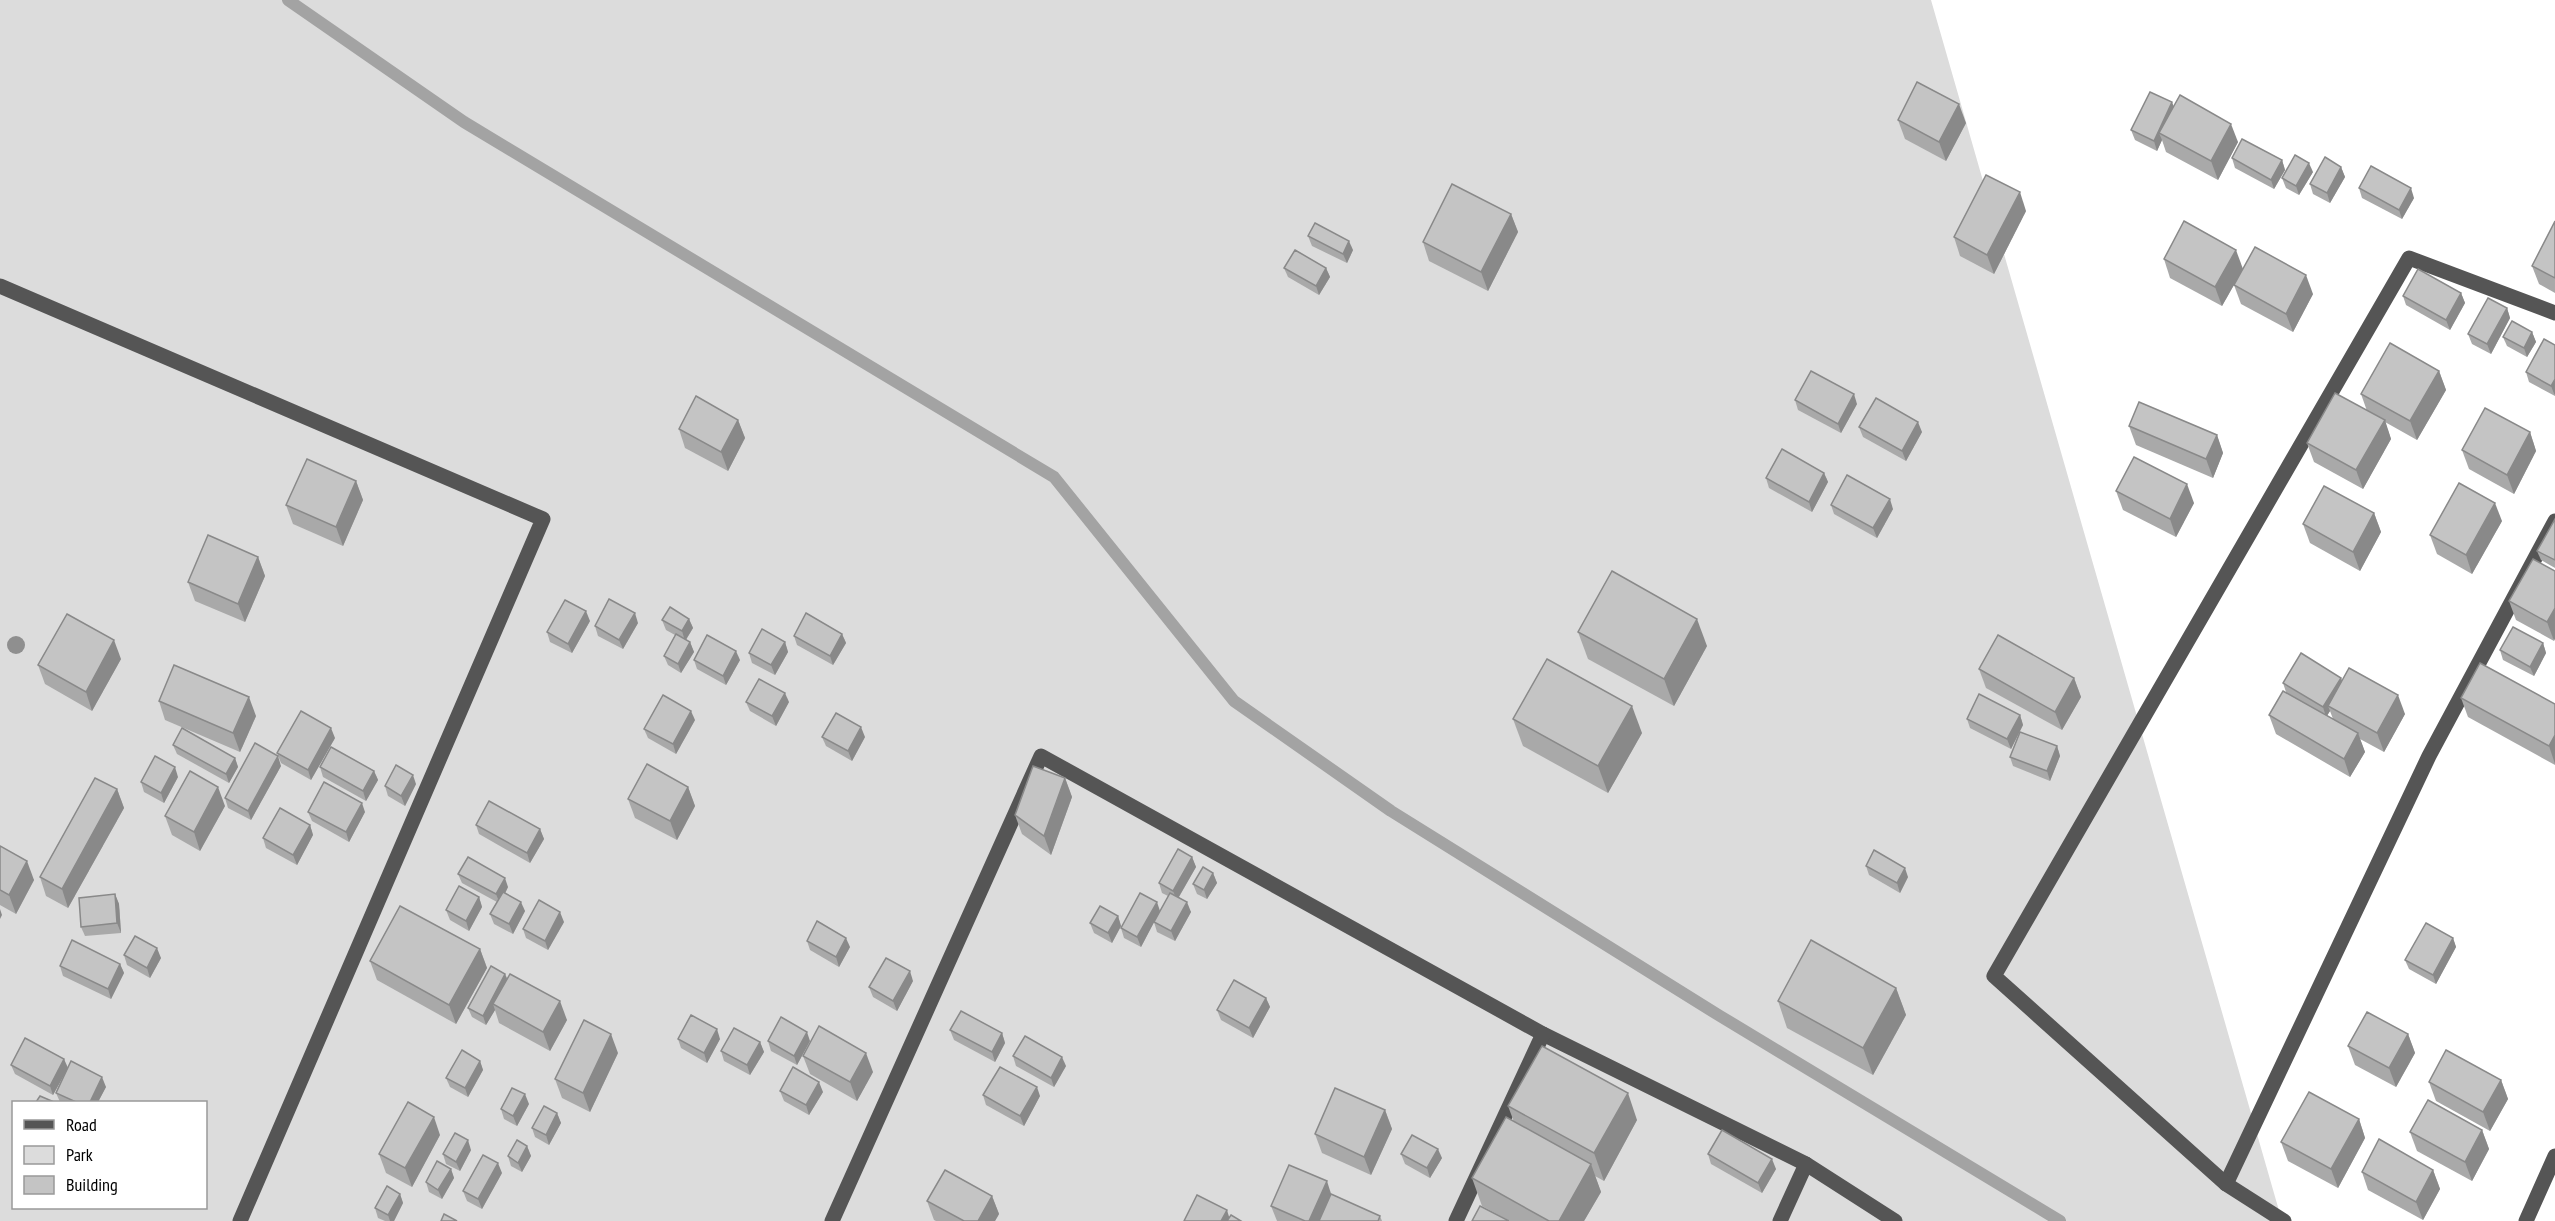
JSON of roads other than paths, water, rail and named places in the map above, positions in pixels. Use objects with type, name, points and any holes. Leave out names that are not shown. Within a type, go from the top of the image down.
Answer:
[{"type":"street","points":[[2284,1221],[2226,1184],[1994,976],[2409,258],[2555,314]]},
{"type":"street","points":[[0,286],[543,519],[240,1221]]},
{"type":"street","points":[[2226,1184],[2429,756],[2555,521]]},
{"type":"street","points":[[832,1221],[1041,756],[1543,1034],[1806,1164],[1895,1221]]},
{"type":"street","points":[[1456,1221],[1543,1034]]},
{"type":"street","points":[[2526,1221],[2555,1156]]},
{"type":"street","points":[[1780,1221],[1806,1164]]},
{"type":"waterway","points":[[288,0],[464,122],[1054,477],[1234,701],[1391,811],[1720,1016],[2060,1221]]}]
